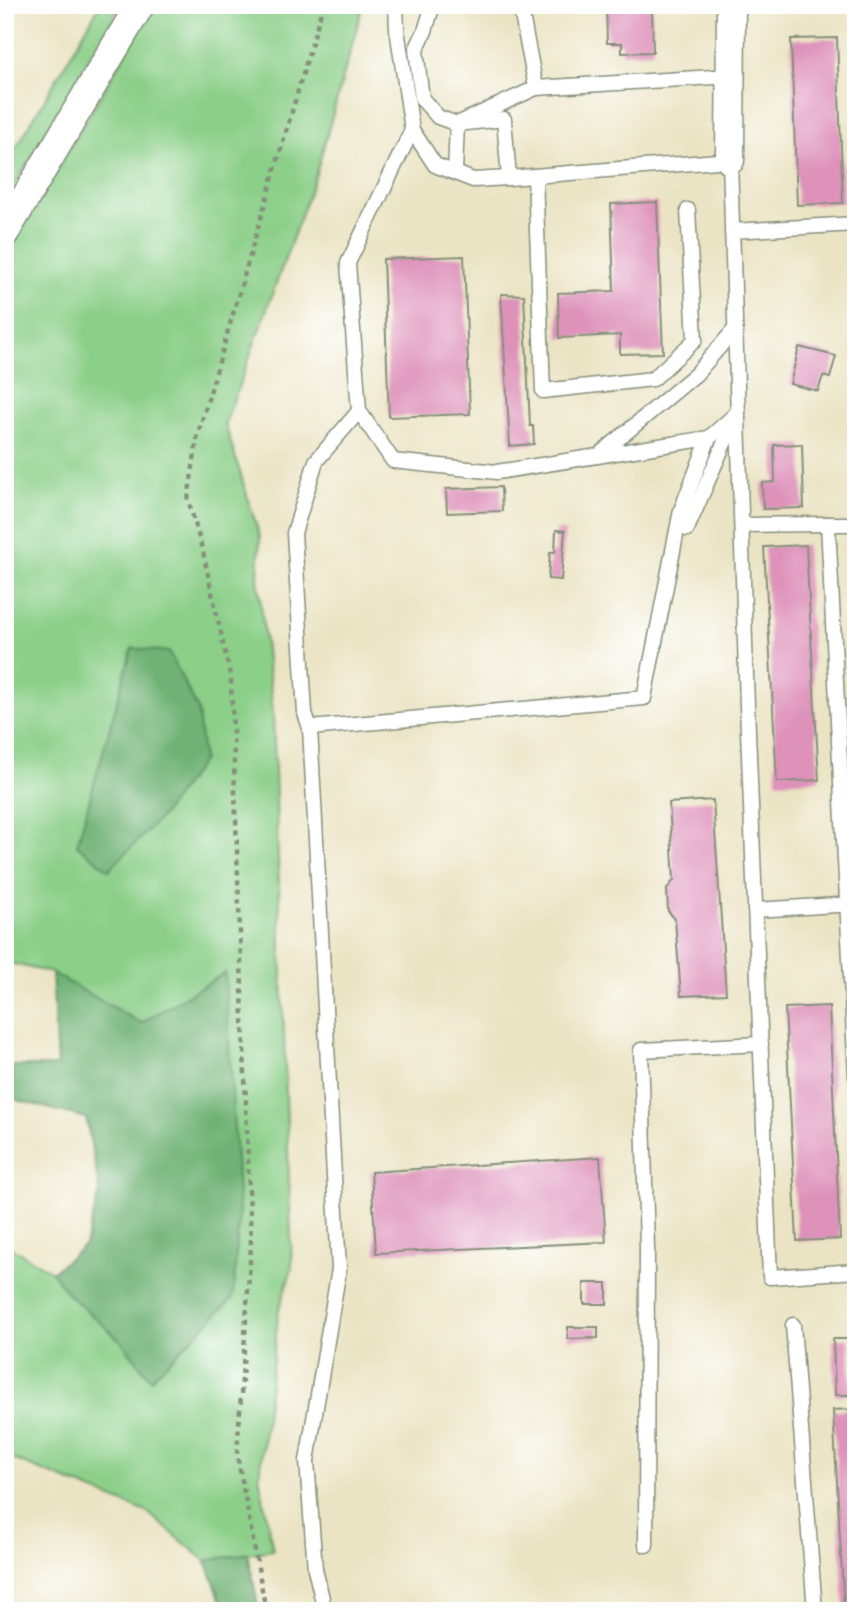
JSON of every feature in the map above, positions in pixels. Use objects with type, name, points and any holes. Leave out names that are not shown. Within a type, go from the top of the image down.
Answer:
[{"type":"street","points":[[5,232],[140,5]]},
{"type":"street","points":[[730,160],[731,5]]},
{"type":"lane","points":[[396,5],[412,130],[435,164],[473,180],[730,160],[770,1277],[856,1271]]},
{"type":"lane","points":[[433,5],[416,50],[422,99],[438,117],[457,124],[504,119],[509,178]]},
{"type":"lane","points":[[520,5],[536,88]]},
{"type":"lane","points":[[457,124],[536,88],[730,76]]},
{"type":"lane","points":[[455,173],[457,124]]},
{"type":"lane","points":[[412,130],[348,263],[359,411],[393,461],[497,472],[709,438]]},
{"type":"lane","points":[[534,176],[543,391],[653,379],[695,340],[688,210]]},
{"type":"lane","points":[[732,231],[856,224]]},
{"type":"lane","points":[[597,456],[696,374],[736,329]]},
{"type":"lane","points":[[325,1611],[315,1569],[307,1461],[340,1269],[310,727],[305,713],[293,533],[316,461],[359,411]]},
{"type":"lane","points":[[310,727],[644,698],[681,510],[709,438],[738,412]]},
{"type":"lane","points":[[687,529],[738,412]]},
{"type":"lane","points":[[828,524],[852,904],[856,1077]]},
{"type":"lane","points":[[742,525],[856,524]]},
{"type":"lane","points":[[755,910],[852,904]]},
{"type":"lane","points":[[646,1545],[647,1247],[641,1050],[761,1044]]},
{"type":"lane","points":[[793,1325],[816,1611]]},
{"type":"path","points":[[266,1611],[237,1454],[251,1246],[231,679],[203,552],[188,499],[198,434],[323,5]]},
{"type":"green space","points":[[100,5],[121,5],[5,201],[5,167]]},
{"type":"green space","points":[[154,5],[363,5],[316,174],[225,424],[260,537],[258,578],[273,712],[292,1269],[279,1309],[259,1476],[273,1550],[206,1561],[147,1512],[5,1456],[5,1244],[52,1272],[68,1294],[120,1340],[151,1379],[225,973],[141,1023],[52,973],[5,962],[5,259]]},
{"type":"green space","points":[[132,648],[169,652],[198,710],[203,760],[161,817],[109,870],[77,845]]},
{"type":"green space","points":[[52,973],[141,1023],[225,973],[239,1211],[233,1298],[151,1379],[120,1340],[68,1294],[52,1272],[85,1245],[100,1192],[86,1118],[5,1097],[5,1066],[57,1066]]},
{"type":"green space","points":[[248,1553],[259,1611],[225,1611],[206,1561]]},
{"type":"building","points":[[606,5],[652,5],[653,52],[622,53],[622,43],[607,43]]},
{"type":"building","points":[[837,38],[843,203],[797,205],[791,39]]},
{"type":"building","points":[[657,202],[663,353],[620,354],[620,335],[559,338],[558,293],[614,291],[611,204]]},
{"type":"building","points":[[464,256],[470,414],[389,417],[383,259]]},
{"type":"building","points":[[501,294],[524,295],[530,426],[533,426],[534,444],[510,446]]},
{"type":"building","points":[[799,347],[836,356],[830,378],[823,376],[818,391],[790,384]]},
{"type":"building","points":[[802,444],[804,508],[763,509],[762,483],[775,482],[774,445]]},
{"type":"building","points":[[501,487],[502,511],[447,513],[446,489]]},
{"type":"building","points":[[556,530],[565,531],[561,580],[548,579],[550,552],[555,552]]},
{"type":"building","points":[[806,545],[819,780],[777,782],[764,547]]},
{"type":"building","points":[[713,800],[726,994],[681,996],[675,919],[668,911],[667,889],[674,880],[669,803]]},
{"type":"building","points":[[829,1006],[840,1239],[797,1241],[785,1008]]},
{"type":"building","points":[[600,1157],[606,1242],[376,1253],[371,1172]]},
{"type":"building","points":[[584,1283],[607,1283],[607,1304],[584,1304]]},
{"type":"building","points":[[568,1327],[598,1327],[598,1338],[568,1339]]},
{"type":"building","points":[[833,1339],[849,1339],[851,1395],[835,1395]]},
{"type":"building","points":[[856,1409],[856,1611],[844,1611],[833,1410]]}]
